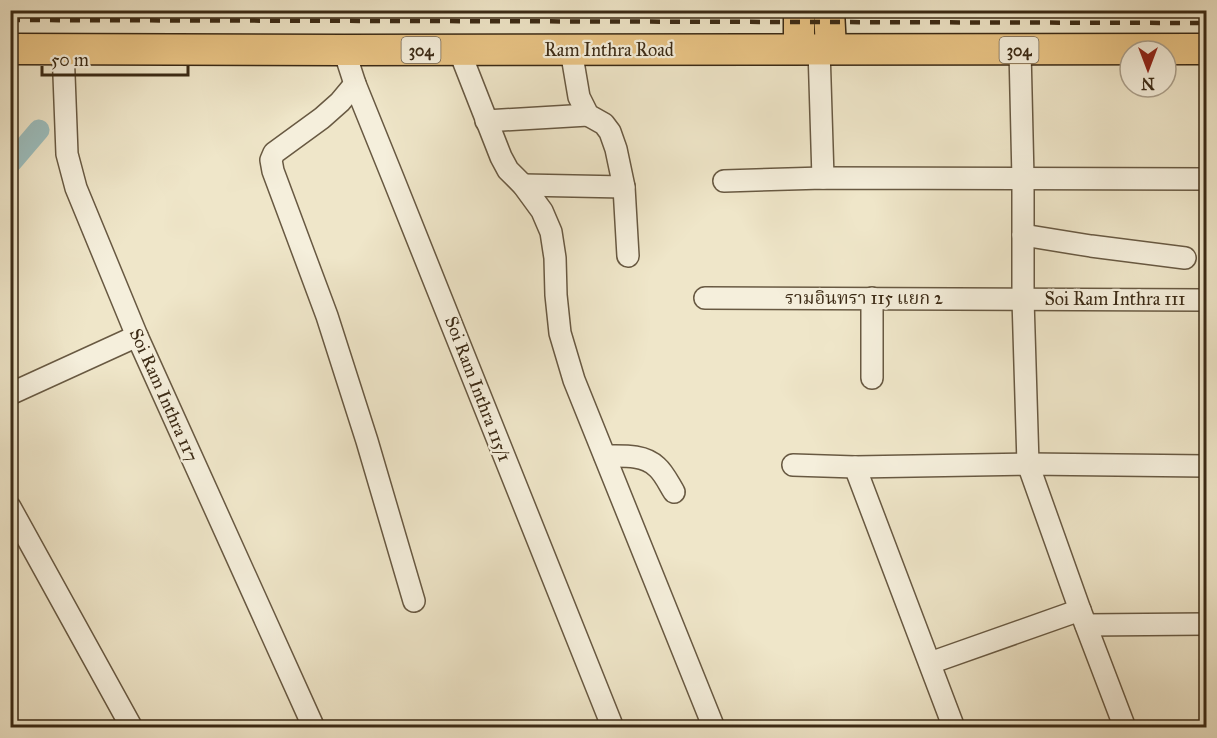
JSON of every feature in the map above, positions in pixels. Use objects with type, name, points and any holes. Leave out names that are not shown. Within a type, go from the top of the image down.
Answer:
[{"type":"highway","points":[[799,10],[816,49]]},
{"type":"highway","points":[[816,49],[829,10]]},
{"type":"highway","name":"Ram Inthra Road","points":[[10,49],[1206,49]]},
{"type":"street","name":"Soi Ram Inthra 117","points":[[63,49],[67,154],[76,188],[137,336],[314,728]]},
{"type":"street","points":[[816,49],[823,178]]},
{"type":"street","points":[[1206,49],[1206,69]]},
{"type":"street","name":"Soi Ram Inthra 115/1","points":[[345,50],[356,84],[613,728]]},
{"type":"street","points":[[459,50],[486,121],[508,170],[523,185],[542,211],[551,232],[560,333],[574,380],[714,728]]},
{"type":"street","points":[[571,50],[579,97],[588,115]]},
{"type":"street","points":[[1020,50],[1023,299],[1028,464],[1125,728]]},
{"type":"street","points":[[356,84],[322,118],[274,153],[271,160],[273,171],[331,327],[414,601]]},
{"type":"street","points":[[486,121],[588,115],[604,124],[610,132],[616,149],[624,187],[628,256]]},
{"type":"street","points":[[724,181],[823,178],[1206,179]]},
{"type":"street","points":[[523,185],[624,187]]},
{"type":"street","points":[[1023,235],[1185,258]]},
{"type":"street","name":"รามอินทรา 115 แยก 2","points":[[705,298],[1023,299]]},
{"type":"street","points":[[872,298],[872,378]]},
{"type":"street","name":"Soi Ram Inthra 111","points":[[1023,299],[1206,300]]},
{"type":"street","points":[[10,394],[137,336]]},
{"type":"street","points":[[605,456],[643,459],[658,467],[674,492]]},
{"type":"street","points":[[793,465],[855,467],[1028,464],[1206,466]]},
{"type":"street","points":[[855,467],[954,728]]},
{"type":"street","points":[[10,507],[132,728]]},
{"type":"street","points":[[930,663],[1083,617],[1206,624]]},
{"type":"waterway","points":[[10,164],[39,130]]},
{"type":"railway","points":[[10,20],[1206,23]]}]
